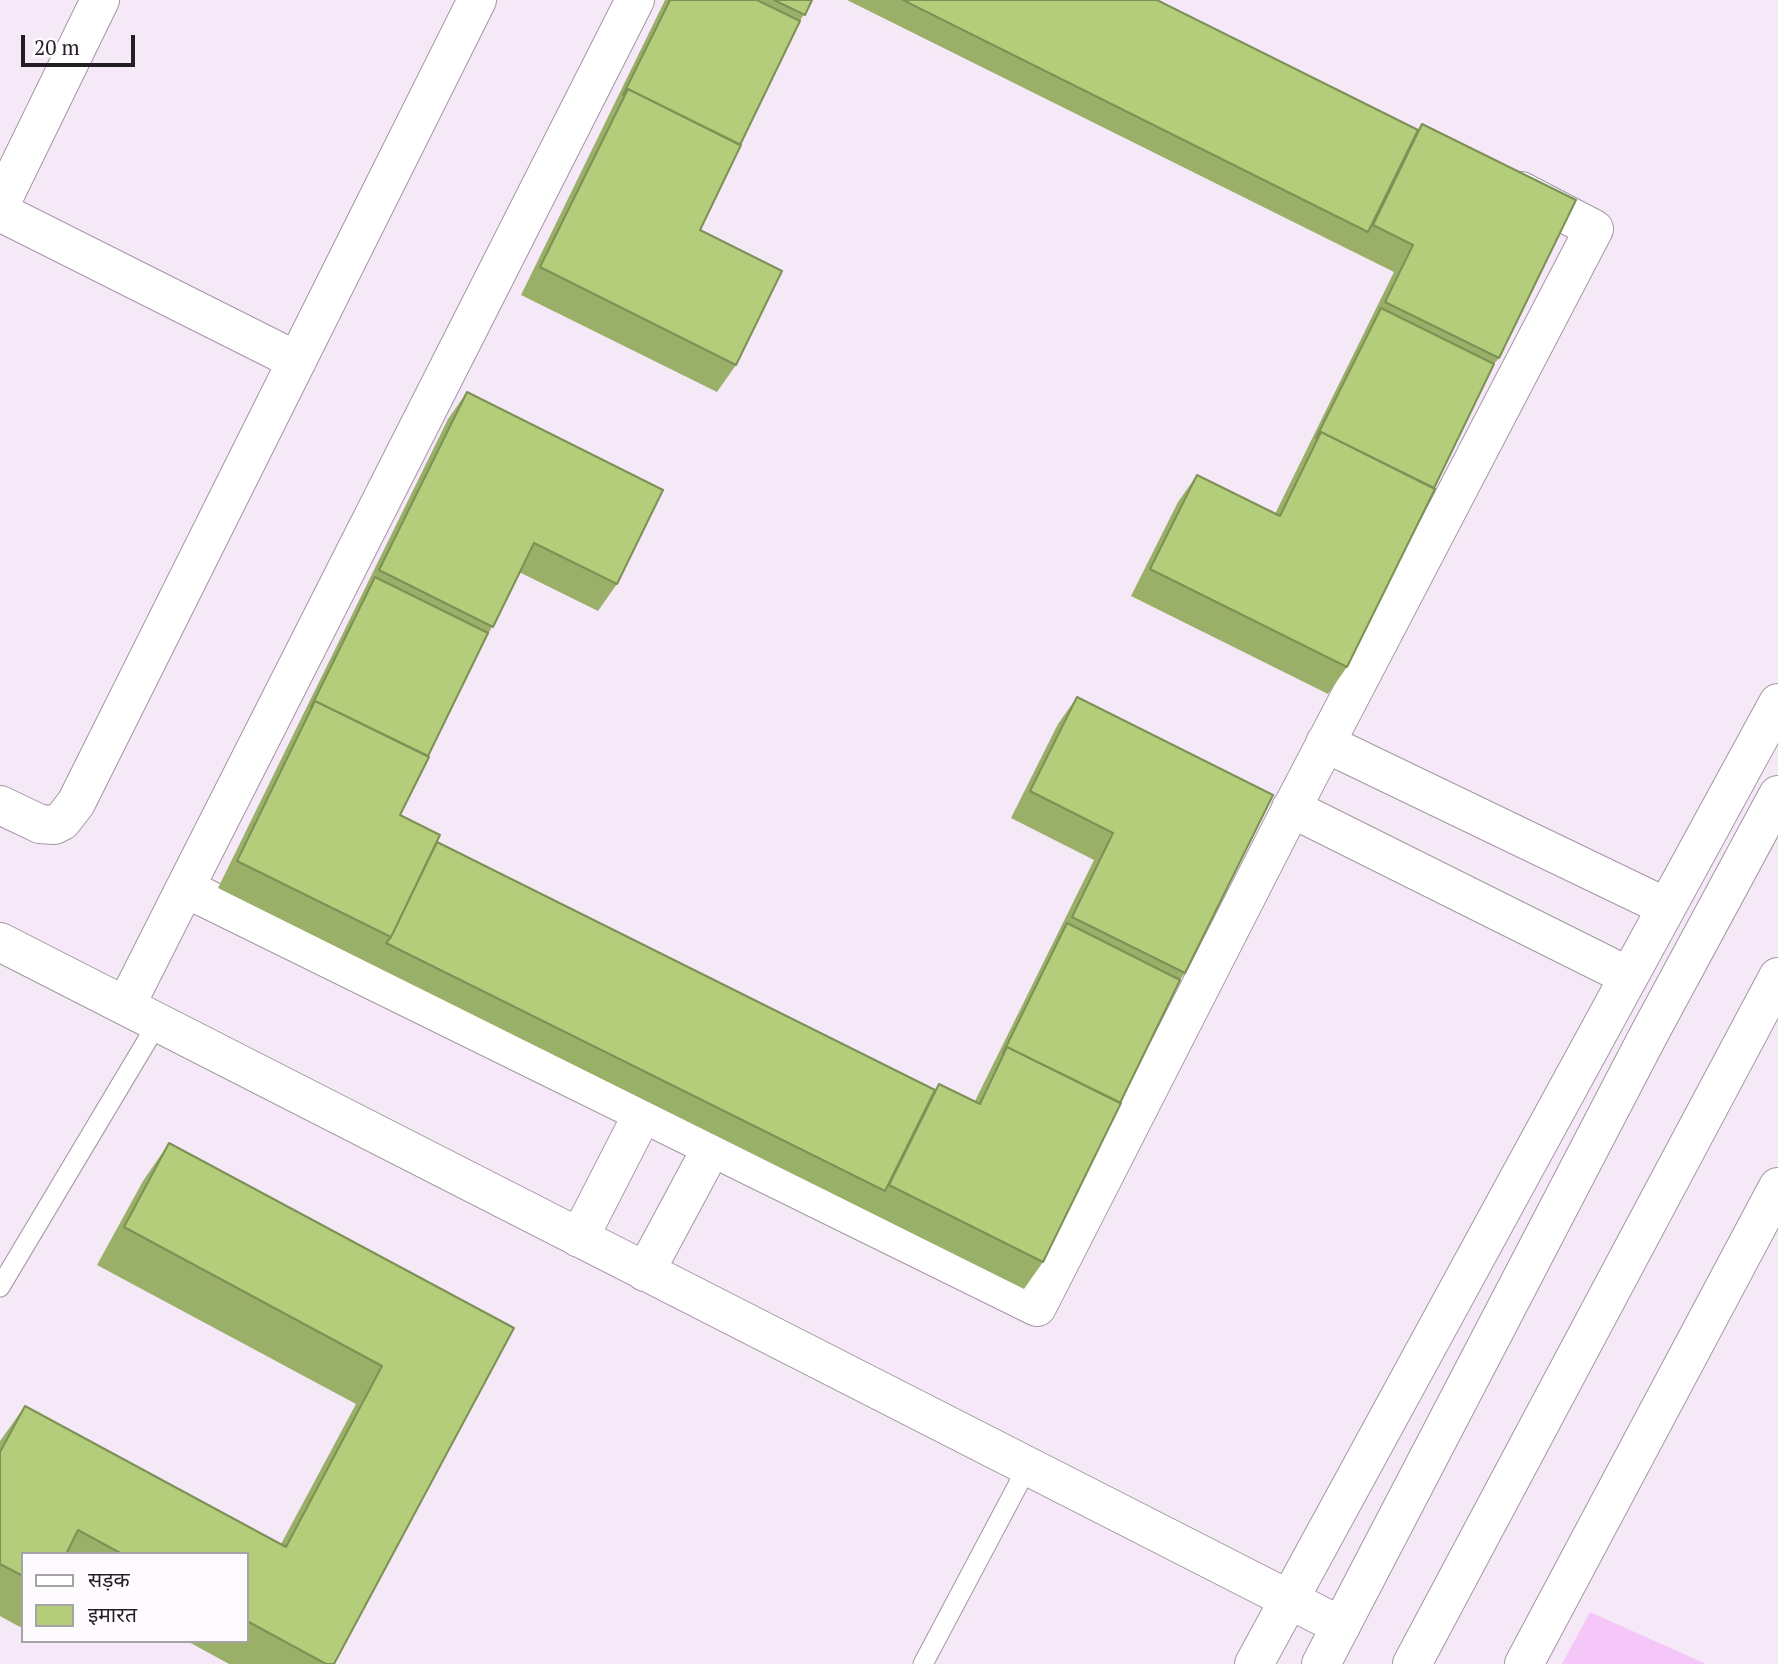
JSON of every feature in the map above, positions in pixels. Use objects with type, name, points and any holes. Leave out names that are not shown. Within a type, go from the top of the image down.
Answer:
[{"type":"street","points":[[0,205],[100,0]]},
{"type":"street","points":[[0,805],[40,824],[54,825],[62,821],[76,803],[477,0]]},
{"type":"street","points":[[141,1014],[185,888],[635,0]]},
{"type":"street","points":[[185,888],[1037,1307],[1291,808],[1594,229],[1495,178]]},
{"type":"street","points":[[0,212],[297,361]]},
{"type":"street","points":[[1254,1664],[1778,703]]},
{"type":"street","points":[[1325,743],[1666,907]]},
{"type":"street","points":[[1321,1664],[1642,1048],[1777,797],[1737,779]]},
{"type":"street","points":[[1291,808],[1628,976]]},
{"type":"street","points":[[0,942],[1341,1626]]},
{"type":"street","points":[[1412,1664],[1778,977]]},
{"type":"street","points":[[579,1238],[643,1113]]},
{"type":"street","points":[[645,1272],[712,1147]]},
{"type":"street","points":[[1524,1664],[1778,1187]]},
{"type":"lane","points":[[0,1287],[141,1014]]},
{"type":"lane","points":[[923,1664],[1028,1466]]},
{"type":"shaded area","points":[[1590,1612],[1706,1664],[1562,1664]]},
{"type":"building","points":[[670,0],[757,0],[800,21],[740,145],[628,89],[623,95]]},
{"type":"building","points":[[774,0],[812,0],[805,15]]},
{"type":"building","points":[[903,0],[1157,0],[1418,130],[1368,232]]},
{"type":"building","points":[[628,89],[741,145],[700,230],[782,271],[736,365],[540,267]]},
{"type":"building","points":[[1422,124],[1576,200],[1499,358],[1385,302],[1413,245],[1373,225]]},
{"type":"building","points":[[1381,308],[1494,364],[1434,488],[1321,432],[1316,438]]},
{"type":"building","points":[[467,392],[663,490],[617,584],[534,543],[493,627],[379,570]]},
{"type":"building","points":[[1321,432],[1435,489],[1347,667],[1150,569],[1197,475],[1280,516]]},
{"type":"building","points":[[375,577],[488,633],[428,756],[315,701],[311,707]]},
{"type":"building","points":[[1077,697],[1273,795],[1185,973],[1072,917],[1113,833],[1030,791]]},
{"type":"building","points":[[315,701],[429,757],[400,815],[440,835],[391,937],[237,861]]},
{"type":"building","points":[[437,842],[935,1090],[885,1191],[386,943]]},
{"type":"building","points":[[1067,923],[1180,980],[1120,1103],[1007,1047],[1003,1053]]},
{"type":"building","points":[[1007,1047],[1121,1103],[1043,1262],[889,1185],[939,1084],[980,1104]]},
{"type":"building","points":[[169,1143],[514,1328],[334,1664],[326,1664],[248,1622],[248,1552],[118,1552],[78,1530],[67,1552],[21,1552],[21,1575],[0,1564],[0,1452],[25,1406],[286,1547],[382,1366],[124,1227]]}]
